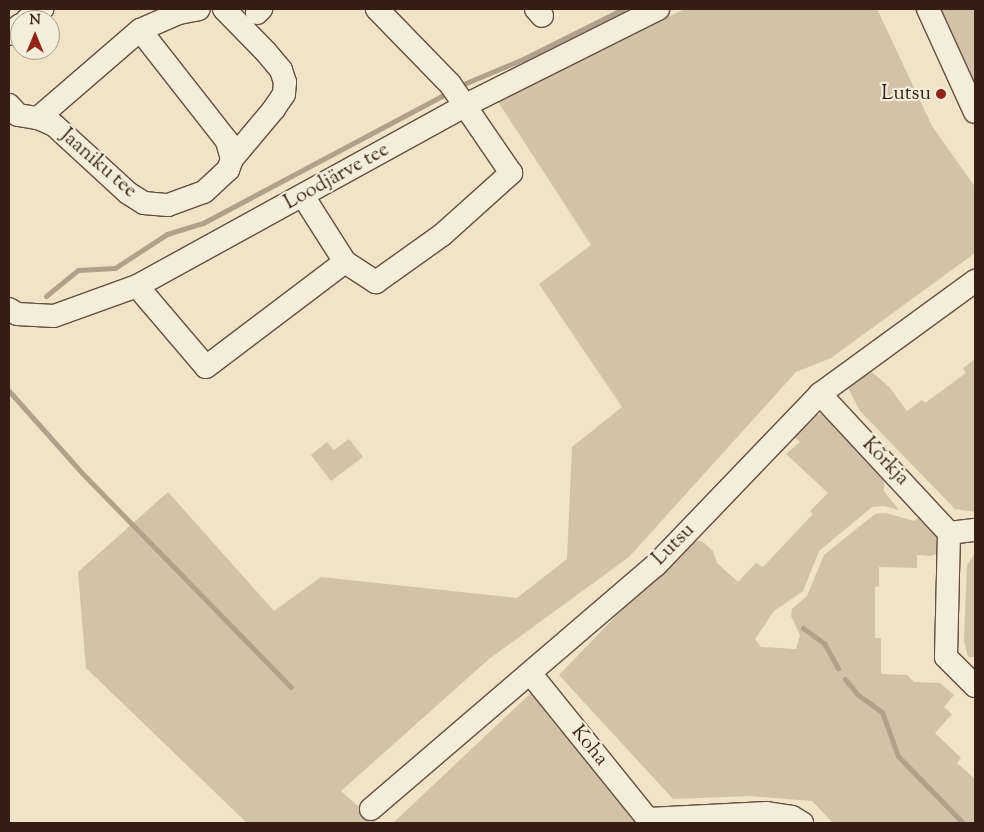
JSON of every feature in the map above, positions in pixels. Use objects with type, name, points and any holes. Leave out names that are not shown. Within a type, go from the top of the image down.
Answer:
[{"type":"street","name":"Jaaniku tee","points":[[38,118],[140,30],[179,13],[199,9]]},
{"type":"street","name":"Jaaniku tee","points":[[9,105],[18,115],[38,118],[54,125],[128,193],[144,203],[168,205],[204,192],[228,170],[232,159],[274,109],[284,94],[285,82],[281,70],[224,9]]},
{"type":"street","points":[[302,196],[345,262],[376,282],[442,235],[511,173],[459,96],[377,9]]},
{"type":"street","name":"Loodjärve tee","points":[[9,309],[17,314],[54,316],[137,286],[302,196],[459,96],[658,9]]},
{"type":"street","points":[[928,9],[975,112]]},
{"type":"street","points":[[140,30],[227,141],[232,159]]},
{"type":"street","points":[[137,286],[206,367],[345,262]]},
{"type":"street","name":"Lutsu","points":[[371,809],[656,565],[820,394],[975,281]]},
{"type":"street","name":"Kõrkja","points":[[820,394],[949,533]]},
{"type":"street","points":[[975,530],[949,533],[946,657],[975,686]]},
{"type":"street","name":"Koha","points":[[530,673],[648,821],[767,813],[792,817],[802,823]]},
{"type":"shaded area","points":[[685,9],[877,9],[932,126],[975,187],[975,253],[831,358],[796,372],[629,557],[489,659],[341,791],[377,823],[247,823],[86,668],[78,572],[168,492],[274,611],[321,577],[517,598],[567,559],[572,447],[622,407],[539,284],[591,245],[497,100]]},
{"type":"shaded area","points":[[940,9],[975,9],[975,83],[949,32]]},
{"type":"shaded area","points":[[975,359],[975,512],[955,509],[860,411],[845,382],[862,370],[872,372],[890,388],[907,411],[922,400],[925,403],[966,373],[963,368]]},
{"type":"shaded area","points":[[821,414],[832,420],[884,475],[884,491],[899,510],[884,506],[872,507],[819,551],[803,591],[774,611],[755,639],[761,647],[796,649],[800,635],[791,616],[792,609],[807,596],[824,555],[875,514],[886,513],[914,521],[923,514],[940,533],[941,552],[931,556],[917,555],[917,568],[879,567],[879,586],[875,587],[875,638],[881,638],[881,674],[907,675],[914,682],[940,683],[954,695],[944,707],[952,714],[935,733],[961,758],[957,763],[975,779],[975,823],[833,823],[812,801],[750,796],[673,799],[559,675],[688,541],[702,541],[713,551],[717,563],[738,582],[756,563],[763,567],[813,514],[810,511],[828,493],[786,454],[800,442],[792,435],[810,417]]},
{"type":"shaded area","points":[[349,439],[363,457],[331,481],[311,455],[327,442],[334,450]]},
{"type":"shaded area","points":[[975,553],[975,654],[973,657],[968,657],[964,641],[967,565]]},
{"type":"shaded area","points":[[531,693],[635,823],[393,823]]},
{"type":"waterway","points":[[459,86],[521,60],[623,9]]},
{"type":"waterway","points":[[46,296],[78,270],[115,268],[167,234],[203,223],[449,92]]},
{"type":"waterway","points":[[9,391],[82,473],[291,687]]},
{"type":"waterway","points":[[803,628],[824,643],[838,668]]},
{"type":"waterway","points":[[845,679],[857,694],[882,712],[898,756],[963,823]]},
{"type":"place","name":"Lutsu","points":[[941,94]]}]
